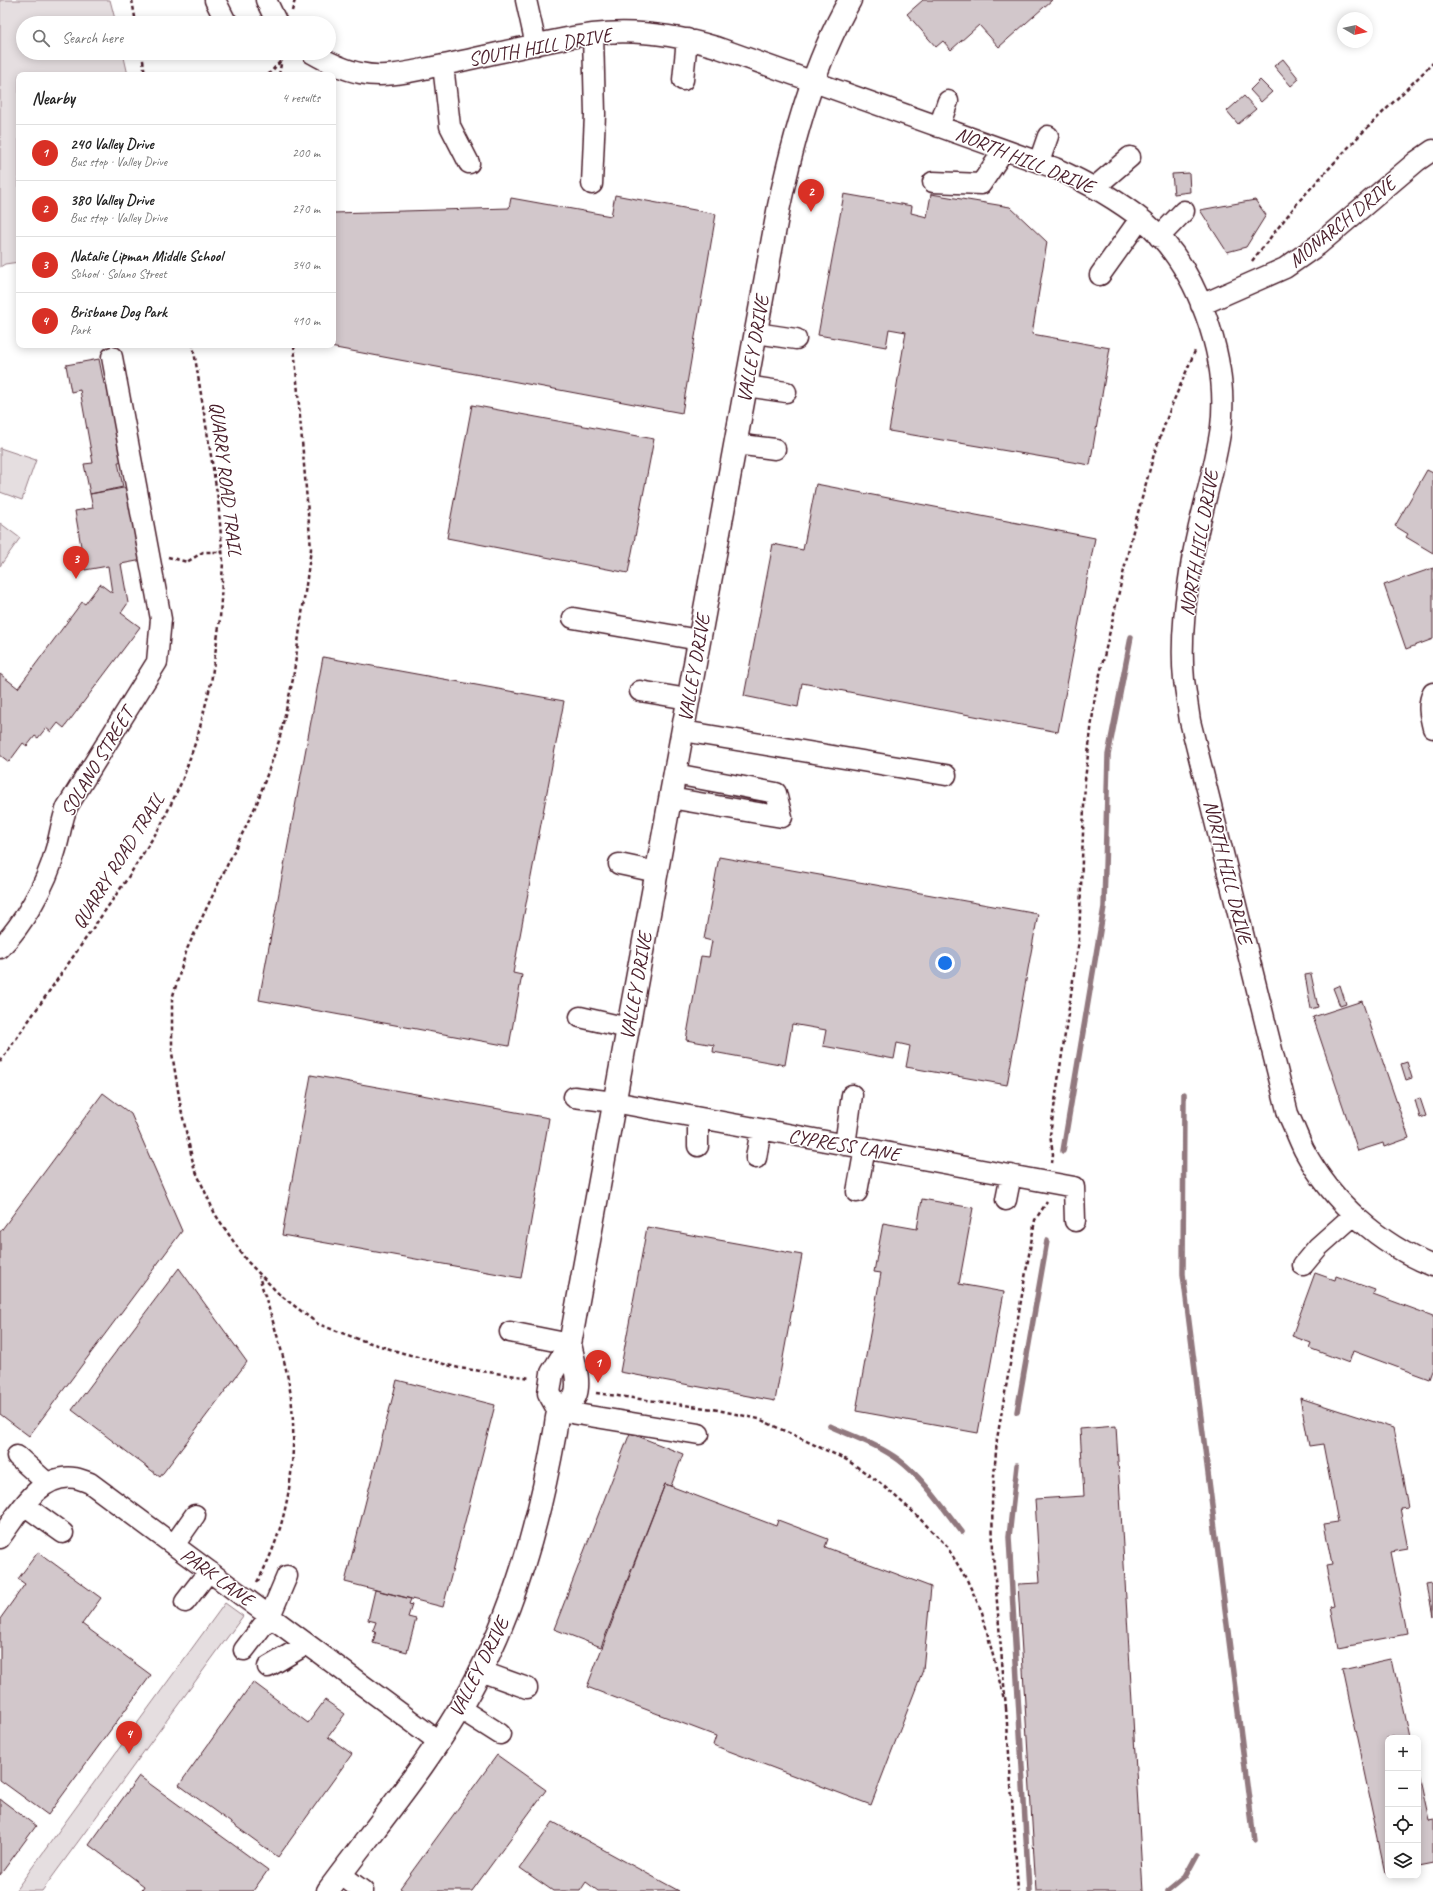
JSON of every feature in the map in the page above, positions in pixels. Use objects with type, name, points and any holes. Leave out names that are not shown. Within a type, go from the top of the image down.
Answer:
[{"type":"main road","name":"VALLEY DRIVE","points":[[334,1883],[438,1741],[480,1671],[506,1615],[527,1556],[544,1493],[559,1411],[575,1396],[578,1378],[570,1344],[782,193],[794,143],[813,82],[832,34],[850,0]]},
{"type":"street","points":[[215,0],[223,16]]},
{"type":"street","points":[[266,0],[274,16]]},
{"type":"street","points":[[526,0],[536,45]]},
{"type":"street","name":"SOUTH HILL DRIVE","points":[[327,60],[360,74],[396,74],[593,34],[641,33],[687,39],[716,47],[813,82]]},
{"type":"street","points":[[592,184],[595,114],[593,34]]},
{"type":"street","points":[[683,80],[687,39]]},
{"type":"street","points":[[443,65],[450,126],[469,163]]},
{"type":"street","name":"NORTH HILL DRIVE","points":[[813,82],[1039,162],[1095,187],[1140,219],[1159,237],[1169,248],[1187,275],[1201,305],[1215,345],[1219,367],[1221,427],[1193,553],[1186,594],[1184,679],[1190,721],[1288,1114],[1304,1150],[1326,1184],[1354,1215],[1386,1241],[1433,1266]]},
{"type":"street","points":[[939,126],[948,101]]},
{"type":"street","points":[[1039,162],[1048,136]]},
{"type":"street","points":[[933,182],[981,184],[1004,150]]},
{"type":"street","name":"MONARCH DRIVE","points":[[1201,305],[1285,268],[1318,245],[1417,161],[1433,150]]},
{"type":"street","points":[[1095,187],[1130,157]]},
{"type":"street","points":[[1159,237],[1184,211]]},
{"type":"street","points":[[1100,275],[1140,219]]},
{"type":"street","points":[[756,332],[796,339]]},
{"type":"street","points":[[112,358],[150,562]]},
{"type":"street","points":[[746,386],[786,392]]},
{"type":"street","points":[[735,444],[775,449]]},
{"type":"street","name":"SOLANO STREET","points":[[0,948],[25,915],[51,866],[56,851],[60,823],[67,807],[157,662],[161,619],[150,562]]},
{"type":"street","points":[[573,618],[699,640]]},
{"type":"street","points":[[640,691],[688,699]]},
{"type":"street","points":[[1433,693],[1430,709],[1433,728]]},
{"type":"street","points":[[682,731],[946,775]]},
{"type":"street","points":[[670,798],[782,817],[776,793],[675,774]]},
{"type":"street","points":[[619,864],[657,872]]},
{"type":"street","points":[[580,1017],[628,1028]]},
{"type":"street","points":[[845,1145],[852,1095]]},
{"type":"street","name":"CYPRESS LANE","points":[[574,1097],[614,1102],[1074,1187],[1075,1221]]},
{"type":"street","points":[[698,1118],[698,1146]]},
{"type":"street","points":[[756,1158],[761,1129]]},
{"type":"street","points":[[857,1192],[865,1148]]},
{"type":"street","points":[[1006,1200],[1011,1175]]},
{"type":"street","points":[[1303,1265],[1318,1247],[1354,1215]]},
{"type":"street","points":[[510,1332],[570,1344]]},
{"type":"street","points":[[559,1411],[699,1434]]},
{"type":"street","points":[[17,1456],[47,1483]]},
{"type":"street","name":"PARK LANE","points":[[0,1538],[24,1505],[47,1483],[61,1478],[75,1478],[90,1483],[438,1741]]},
{"type":"street","points":[[24,1505],[62,1532]]},
{"type":"street","points":[[174,1545],[195,1515]]},
{"type":"street","points":[[185,1602],[209,1572]]},
{"type":"street","points":[[244,1650],[270,1616],[287,1576]]},
{"type":"street","points":[[268,1667],[307,1644]]},
{"type":"street","points":[[480,1671],[527,1688]]},
{"type":"street","points":[[459,1708],[500,1734]]},
{"type":"street","points":[[334,1883],[363,1891]]},
{"type":"path","points":[[132,0],[135,16]]},
{"type":"path","points":[[143,60],[145,72]]},
{"type":"path","points":[[271,72],[282,60]]},
{"type":"path","points":[[280,72],[282,60]]},
{"type":"path","points":[[1248,266],[1299,200],[1358,137],[1433,63]]},
{"type":"path","name":"QUARRY ROAD TRAIL","points":[[0,1062],[126,879],[161,825],[182,781],[198,735],[211,683],[220,619],[222,552],[218,500],[193,348]]},
{"type":"path","points":[[294,348],[311,549],[293,679],[279,741],[257,803],[187,949],[172,999],[172,1053],[181,1109],[194,1167],[214,1214],[246,1260],[279,1294],[318,1324],[403,1354],[459,1368],[538,1379]]},
{"type":"path","points":[[1018,1891],[1006,1708],[993,1554],[992,1500],[997,1439],[1035,1220],[1046,1204],[1050,1182],[1053,1154],[1050,1134],[1079,940],[1085,780],[1095,696],[1133,531],[1154,454],[1171,407],[1195,352]]},
{"type":"path","points":[[150,562],[168,557],[187,562],[203,552],[222,552]]},
{"type":"path","points":[[247,1599],[266,1566],[282,1521],[290,1482],[294,1445],[292,1405],[284,1364],[259,1275]]},
{"type":"path","points":[[596,1393],[713,1409],[759,1419],[847,1460],[879,1482],[911,1510],[946,1545],[967,1580],[982,1612],[995,1657],[1006,1708]]},
{"type":"shaded area","points":[[0,0],[110,0],[114,16],[16,16],[16,60],[125,60],[127,72],[16,72],[16,262],[5,264],[0,267]]},
{"type":"shaded area","points":[[0,448],[36,460],[22,500],[0,492]]},
{"type":"shaded area","points":[[0,523],[20,538],[0,566]]},
{"type":"shaded area","points":[[225,1603],[243,1616],[42,1891],[15,1891]]},
{"type":"building","points":[[923,0],[1052,0],[999,47],[979,25],[951,50],[943,41],[936,47],[907,14]]},
{"type":"building","points":[[1283,59],[1299,79],[1291,86],[1274,66]]},
{"type":"building","points":[[1260,80],[1272,92],[1261,102],[1250,90]]},
{"type":"building","points":[[1244,96],[1256,109],[1238,124],[1227,111]]},
{"type":"building","points":[[1189,173],[1190,192],[1174,194],[1172,174]]},
{"type":"building","points":[[844,194],[912,206],[911,213],[927,217],[931,194],[1010,207],[1047,242],[1032,334],[1110,348],[1090,465],[889,431],[906,332],[889,329],[886,347],[818,335]]},
{"type":"building","points":[[615,195],[716,214],[682,413],[336,348],[336,213],[509,208],[511,198],[611,216]]},
{"type":"building","points":[[1255,200],[1266,215],[1246,247],[1227,252],[1200,210]]},
{"type":"building","points":[[99,359],[104,384],[113,382],[127,461],[118,462],[123,487],[90,494],[84,464],[93,463],[80,390],[71,392],[66,365]]},
{"type":"building","points":[[472,405],[654,439],[628,573],[447,538]]},
{"type":"building","points":[[1427,470],[1433,473],[1433,553],[1406,537],[1408,534],[1395,526]]},
{"type":"building","points":[[816,484],[1095,538],[1058,732],[802,683],[798,707],[744,696],[773,544],[803,550]]},
{"type":"building","points":[[129,487],[148,559],[121,564],[128,603],[121,613],[140,627],[64,728],[58,723],[51,732],[46,728],[38,738],[35,736],[27,746],[23,743],[9,762],[0,755],[0,674],[18,688],[82,602],[85,604],[100,584],[112,593],[108,566],[85,570],[75,511],[93,508],[90,494]]},
{"type":"building","points":[[1433,568],[1433,639],[1406,649],[1384,585]]},
{"type":"building","points":[[323,657],[564,701],[513,973],[522,975],[509,1046],[259,1000]]},
{"type":"building","points":[[719,857],[1038,914],[1007,1085],[906,1067],[910,1046],[897,1043],[894,1059],[823,1046],[826,1030],[792,1024],[785,1065],[713,1052],[714,1045],[686,1040],[701,956],[709,957],[712,941],[704,939]]},
{"type":"building","points":[[1311,974],[1318,1007],[1311,1009],[1305,975]]},
{"type":"building","points":[[1340,985],[1346,1004],[1340,1006],[1333,988]]},
{"type":"building","points":[[1362,1001],[1409,1138],[1384,1147],[1383,1143],[1358,1151],[1313,1017]]},
{"type":"building","points":[[1407,1062],[1412,1078],[1406,1080],[1401,1064]]},
{"type":"building","points":[[311,1075],[549,1118],[521,1278],[282,1235]]},
{"type":"building","points":[[103,1093],[131,1114],[182,1231],[29,1436],[0,1414],[0,1232]]},
{"type":"building","points":[[1420,1098],[1426,1116],[1420,1118],[1415,1100]]},
{"type":"building","points":[[922,1199],[973,1208],[959,1284],[1004,1292],[978,1433],[856,1411],[881,1273],[874,1272],[883,1223],[917,1229]]},
{"type":"building","points":[[647,1227],[802,1255],[775,1401],[620,1372]]},
{"type":"building","points":[[179,1268],[247,1362],[160,1477],[72,1410]]},
{"type":"building","points":[[1315,1273],[1335,1280],[1336,1276],[1375,1290],[1373,1294],[1433,1316],[1433,1368],[1429,1379],[1353,1351],[1349,1363],[1309,1348],[1311,1343],[1292,1336]]},
{"type":"building","points":[[397,1380],[495,1405],[443,1607],[345,1582]]},
{"type":"building","points":[[1300,1398],[1393,1428],[1408,1507],[1400,1508],[1408,1549],[1391,1552],[1407,1634],[1338,1647],[1330,1606],[1334,1605],[1326,1566],[1332,1565],[1324,1524],[1338,1522],[1323,1444],[1309,1446]]},
{"type":"building","points":[[1116,1426],[1143,1891],[1036,1891],[1018,1584],[1040,1583],[1035,1499],[1084,1496],[1080,1429]]},
{"type":"building","points":[[630,1433],[683,1454],[671,1486],[665,1484],[601,1647],[554,1629]]},
{"type":"building","points":[[665,1484],[776,1526],[778,1520],[828,1539],[825,1547],[931,1587],[923,1670],[871,1805],[713,1745],[716,1736],[587,1687]]},
{"type":"building","points":[[38,1552],[101,1598],[82,1624],[151,1675],[48,1815],[0,1780],[0,1619],[25,1584],[18,1579]]},
{"type":"building","points":[[1433,1585],[1433,1616],[1427,1586]]},
{"type":"building","points":[[375,1590],[411,1599],[409,1604],[412,1605],[408,1617],[416,1619],[407,1652],[373,1643],[376,1631],[373,1630],[376,1622],[368,1620]]},
{"type":"building","points":[[1393,1659],[1409,1735],[1385,1735],[1385,1867],[1343,1670]]},
{"type":"building","points":[[253,1682],[308,1723],[325,1700],[345,1714],[328,1737],[352,1754],[278,1857],[179,1785]]},
{"type":"building","points":[[497,1755],[546,1790],[472,1891],[404,1891],[400,1888]]},
{"type":"building","points":[[139,1776],[268,1870],[253,1891],[141,1891],[144,1886],[89,1845]]},
{"type":"building","points":[[1421,1788],[1428,1820],[1433,1819],[1433,1862],[1421,1864]]},
{"type":"building","points":[[0,1799],[36,1826],[0,1875]]},
{"type":"building","points":[[553,1822],[679,1891],[598,1891],[586,1882],[580,1891],[553,1891],[520,1868]]},
{"type":"waterway","points":[[1063,1151],[1104,907],[1108,755],[1131,637]]},
{"type":"waterway","points":[[1184,1094],[1183,1274],[1254,1840]]},
{"type":"waterway","points":[[1017,1412],[1047,1241]]},
{"type":"waterway","points":[[830,1426],[874,1445],[899,1460],[925,1485],[962,1532]]},
{"type":"waterway","points":[[1017,1465],[1009,1537],[1029,1891]]},
{"type":"waterway","points":[[1168,1891],[1185,1877],[1197,1855]]},
{"type":"place","name":"380 Valley Drive","points":[[811,212]]},
{"type":"place","name":"Natalie Lipman Middle School","points":[[76,579]]},
{"type":"place","name":"240 Valley Drive","points":[[598,1383]]},
{"type":"place","name":"Brisbane Dog Park","points":[[129,1754]]}]
